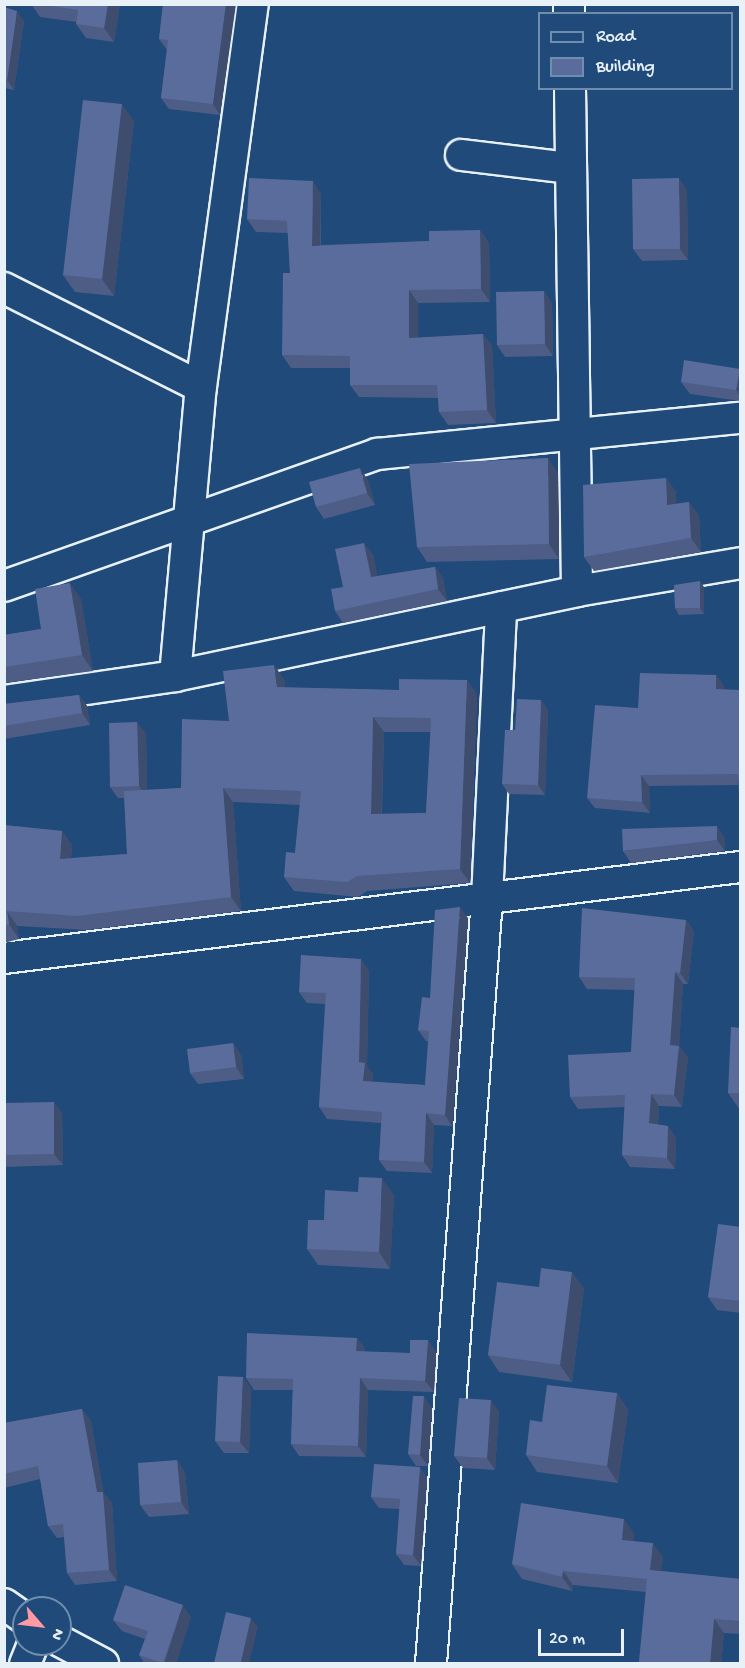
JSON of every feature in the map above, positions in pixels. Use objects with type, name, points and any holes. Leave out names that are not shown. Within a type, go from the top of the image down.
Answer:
[{"type":"street","points":[[175,676],[201,387],[253,4]]},
{"type":"street","points":[[570,90],[577,591]]},
{"type":"street","points":[[461,155],[570,168]]},
{"type":"street","points":[[4,288],[201,387]]},
{"type":"street","points":[[4,586],[189,524],[377,454],[575,432],[741,418]]},
{"type":"street","points":[[4,701],[175,676],[577,591],[741,563]]},
{"type":"street","points":[[431,1664],[487,898],[501,607]]},
{"type":"street","points":[[4,958],[741,867]]},
{"type":"street","points":[[72,1647],[103,1664]]},
{"type":"building","points":[[39,4],[108,4],[104,28],[76,24],[78,10]]},
{"type":"building","points":[[163,4],[226,4],[213,104],[161,98],[168,40],[159,39]]},
{"type":"building","points":[[4,7],[17,11],[7,80],[4,79]]},
{"type":"building","points":[[83,100],[122,104],[102,279],[63,275]]},
{"type":"building","points":[[249,178],[313,181],[312,246],[429,241],[429,231],[480,230],[481,289],[409,290],[409,338],[483,334],[487,410],[439,412],[437,385],[350,385],[350,356],[282,355],[283,273],[290,273],[287,221],[247,219]]},
{"type":"building","points":[[679,178],[680,249],[633,249],[632,179]]},
{"type":"building","points":[[544,291],[545,344],[497,345],[496,292]]},
{"type":"building","points":[[684,360],[740,369],[736,390],[681,382]]},
{"type":"building","points":[[548,458],[549,544],[417,547],[409,464]]},
{"type":"building","points":[[360,468],[367,493],[316,507],[309,482]]},
{"type":"building","points":[[666,478],[667,505],[689,502],[691,538],[584,557],[583,485]]},
{"type":"building","points":[[364,543],[371,577],[435,567],[438,589],[335,611],[331,589],[343,587],[335,549]]},
{"type":"building","points":[[700,581],[700,608],[675,608],[674,585]]},
{"type":"building","points":[[70,583],[82,655],[4,667],[4,635],[41,629],[35,589]]},
{"type":"building","points":[[274,665],[277,687],[399,690],[399,679],[467,680],[460,869],[357,876],[347,882],[284,877],[286,852],[295,853],[301,791],[223,788],[231,897],[77,916],[7,911],[9,924],[4,926],[4,825],[62,831],[60,859],[127,854],[124,791],[181,788],[182,719],[229,721],[223,671]],"holes":[[[373,717],[431,718],[426,813],[371,814]]]},
{"type":"building","points":[[640,673],[716,675],[716,689],[741,690],[741,836],[738,774],[641,775],[642,802],[587,798],[595,705],[638,708]]},
{"type":"building","points":[[79,695],[82,713],[4,726],[4,704]]},
{"type":"building","points":[[517,699],[541,700],[538,785],[502,784],[505,730],[515,730]]},
{"type":"building","points":[[137,722],[139,786],[110,787],[109,723]]},
{"type":"building","points":[[717,826],[717,840],[623,851],[622,829]]},
{"type":"building","points":[[460,907],[445,1115],[426,1113],[424,1162],[379,1160],[382,1112],[319,1107],[326,993],[299,992],[301,955],[361,959],[359,1062],[365,1063],[363,1081],[425,1085],[429,1031],[418,1030],[422,997],[430,998],[435,910]]},
{"type":"building","points":[[582,908],[686,920],[680,973],[675,972],[670,1045],[679,1046],[674,1095],[651,1094],[649,1123],[668,1126],[667,1158],[622,1155],[625,1095],[570,1097],[568,1055],[631,1052],[635,978],[579,977]]},
{"type":"building","points":[[731,1027],[741,1028],[741,1093],[728,1093]]},
{"type":"building","points":[[233,1043],[236,1067],[190,1073],[187,1049]]},
{"type":"building","points":[[54,1102],[54,1154],[4,1155],[4,1103]]},
{"type":"building","points":[[359,1177],[382,1178],[379,1252],[307,1249],[308,1220],[324,1220],[325,1190],[358,1192]]},
{"type":"building","points":[[718,1224],[741,1227],[741,1301],[708,1297]]},
{"type":"building","points":[[541,1268],[572,1272],[560,1365],[488,1355],[497,1282],[539,1287]]},
{"type":"building","points":[[247,1333],[357,1338],[356,1351],[410,1353],[410,1340],[428,1340],[425,1381],[360,1378],[358,1446],[291,1444],[293,1379],[246,1378]]},
{"type":"building","points":[[218,1376],[243,1377],[240,1442],[215,1441]]},
{"type":"building","points":[[547,1385],[617,1393],[607,1466],[526,1455],[530,1420],[542,1422]]},
{"type":"building","points":[[413,1396],[424,1396],[420,1455],[408,1454]]},
{"type":"building","points":[[459,1398],[491,1400],[487,1458],[454,1456]]},
{"type":"building","points":[[82,1409],[97,1492],[103,1492],[109,1570],[67,1573],[63,1524],[48,1526],[38,1466],[4,1474],[4,1423]]},
{"type":"building","points":[[177,1460],[181,1502],[140,1505],[138,1463]]},
{"type":"building","points":[[374,1464],[420,1467],[413,1555],[396,1554],[400,1499],[371,1497]]},
{"type":"building","points":[[521,1503],[624,1519],[622,1540],[653,1543],[650,1570],[741,1579],[741,1621],[714,1619],[710,1664],[639,1662],[647,1579],[563,1571],[562,1577],[512,1564]]},
{"type":"building","points":[[125,1585],[183,1605],[163,1663],[139,1655],[148,1631],[113,1620]]},
{"type":"building","points":[[226,1612],[251,1618],[241,1662],[244,1664],[214,1663]]}]
